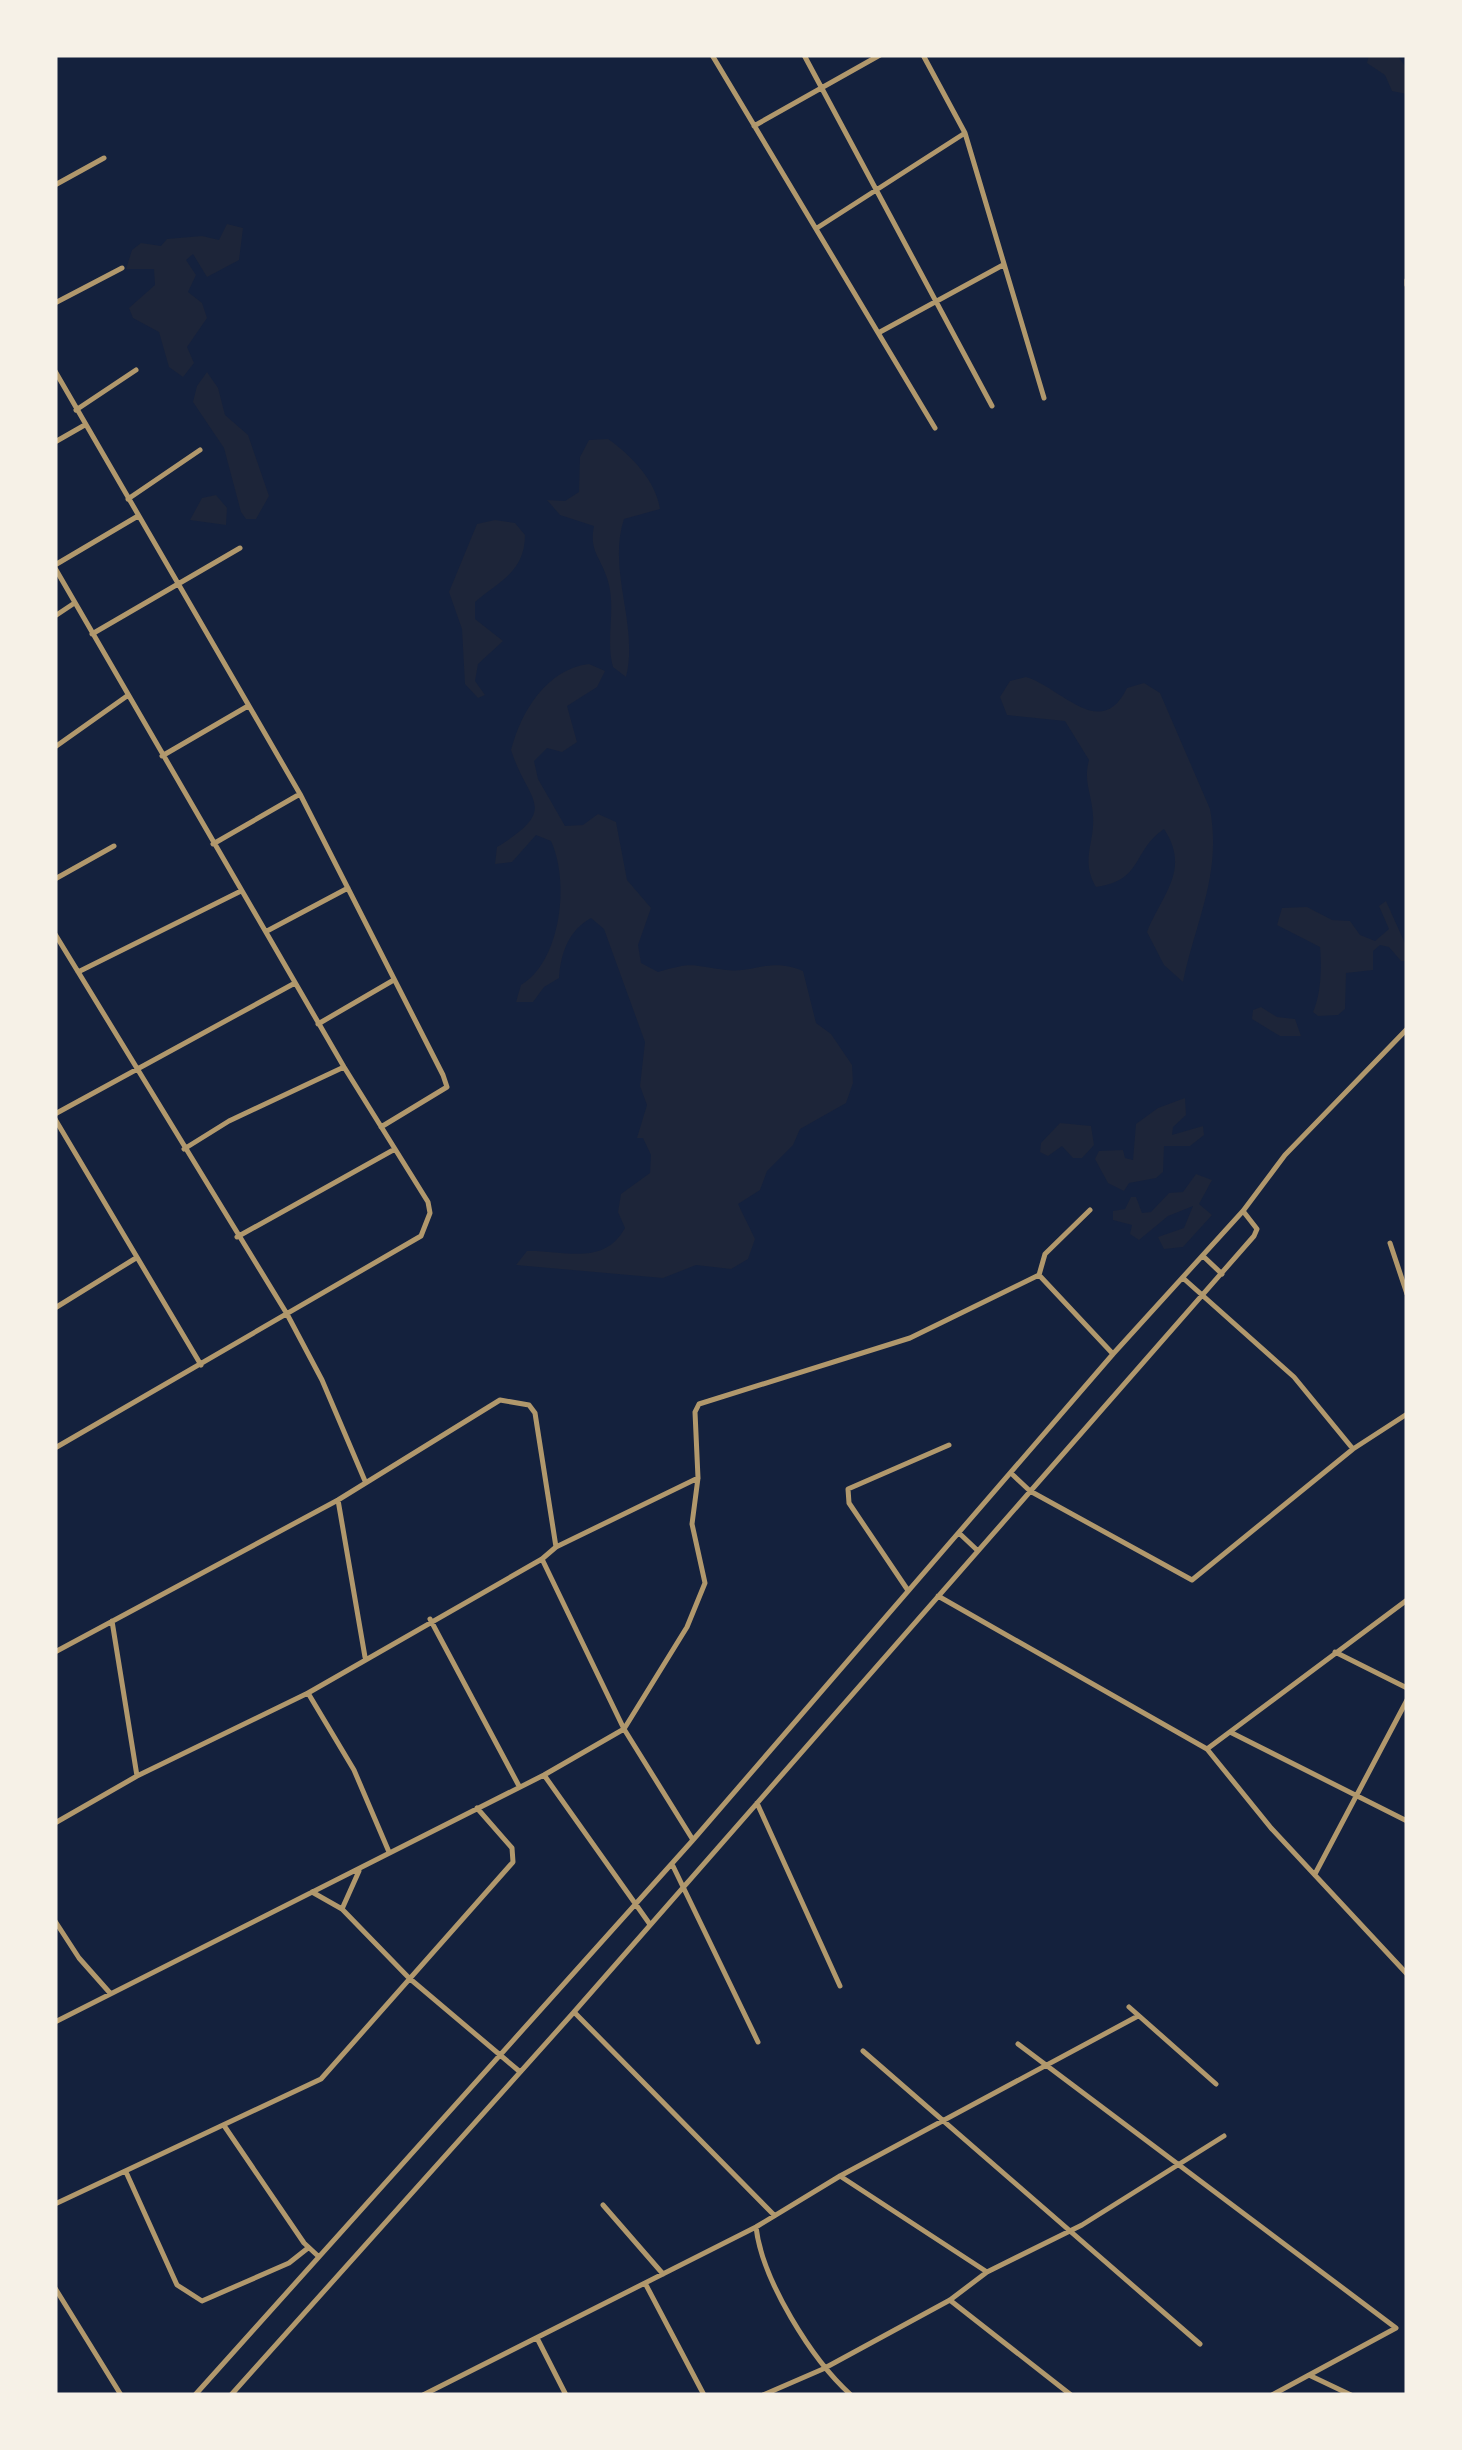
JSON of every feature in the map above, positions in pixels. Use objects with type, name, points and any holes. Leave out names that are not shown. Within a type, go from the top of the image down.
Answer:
[{"type":"street","points":[[712,55],[935,428]]},
{"type":"street","points":[[804,55],[992,406]]},
{"type":"street","points":[[754,126],[880,55]]},
{"type":"street","points":[[922,55],[964,133],[1044,398]]},
{"type":"street","points":[[816,228],[964,133]]},
{"type":"street","points":[[55,185],[104,158]]},
{"type":"street","points":[[880,332],[1003,265]]},
{"type":"street","points":[[55,302],[122,268]]},
{"type":"street","points":[[76,410],[136,370]]},
{"type":"street","points":[[55,371],[300,794],[447,1087],[382,1127]]},
{"type":"street","points":[[55,442],[84,425]]},
{"type":"street","points":[[128,498],[200,450]]},
{"type":"street","points":[[55,1448],[421,1236],[430,1213],[428,1202],[318,1024],[268,931],[73,604],[55,566],[138,516]]},
{"type":"street","points":[[92,634],[240,548]]},
{"type":"street","points":[[55,616],[73,604]]},
{"type":"street","points":[[55,747],[127,696]]},
{"type":"street","points":[[162,756],[248,706]]},
{"type":"street","points":[[213,844],[300,794]]},
{"type":"street","points":[[55,879],[114,846]]},
{"type":"street","points":[[268,931],[348,888]]},
{"type":"street","points":[[78,972],[241,891]]},
{"type":"street","points":[[55,934],[287,1314],[322,1380],[365,1480]]},
{"type":"street","points":[[318,1024],[392,981]]},
{"type":"street","points":[[201,1365],[55,1116],[295,983]]},
{"type":"street","points":[[195,2395],[496,2055],[693,1840],[907,1589],[1243,1212],[1285,1155],[1407,1029]]},
{"type":"street","points":[[184,1149],[229,1121],[344,1068]]},
{"type":"street","points":[[237,1237],[395,1149]]},
{"type":"street","points":[[55,2022],[544,1776],[624,1730],[688,1628],[706,1583],[693,1537],[698,1478],[695,1412],[699,1404],[910,1338],[1038,1275],[1045,1254],[1090,1210]]},
{"type":"street","points":[[231,2395],[574,2012],[1222,1274],[1256,1232],[1243,1212]]},
{"type":"street","points":[[1390,1243],[1407,1294]]},
{"type":"street","points":[[1203,1256],[1222,1274]]},
{"type":"street","points":[[55,1308],[136,1258]]},
{"type":"street","points":[[1038,1275],[1113,1354]]},
{"type":"street","points":[[1183,1278],[1294,1378],[1353,1449]]},
{"type":"street","points":[[55,1652],[338,1500],[500,1400],[529,1405],[535,1413],[556,1547]]},
{"type":"street","points":[[1013,1474],[1030,1491],[1192,1580],[1353,1449],[1407,1414]]},
{"type":"street","points":[[907,1589],[849,1503],[848,1488],[949,1445]]},
{"type":"street","points":[[55,1823],[137,1776],[308,1693],[430,1619],[542,1560],[556,1547],[698,1478]]},
{"type":"street","points":[[338,1500],[365,1656]]},
{"type":"street","points":[[959,1534],[977,1550]]},
{"type":"street","points":[[542,1560],[624,1730],[693,1840]]},
{"type":"street","points":[[938,1596],[1207,1749],[1407,1974]]},
{"type":"street","points":[[1207,1749],[1407,1600]]},
{"type":"street","points":[[430,1619],[519,1786]]},
{"type":"street","points":[[112,1621],[137,1776]]},
{"type":"street","points":[[1335,1652],[1407,1688]]},
{"type":"street","points":[[308,1693],[354,1770],[388,1852]]},
{"type":"street","points":[[1315,1875],[1407,1700]]},
{"type":"street","points":[[1230,1732],[1407,1821]]},
{"type":"street","points":[[544,1776],[649,1924]]},
{"type":"street","points":[[757,1803],[840,1986]]},
{"type":"street","points":[[55,2204],[321,2080],[513,1862],[512,1848],[477,1808]]},
{"type":"street","points":[[672,1863],[758,2042]]},
{"type":"street","points":[[342,1909],[360,1870]]},
{"type":"street","points":[[312,1892],[342,1909],[409,1978],[519,2072]]},
{"type":"street","points":[[55,1921],[79,1958],[110,1993]]},
{"type":"street","points":[[1129,2007],[1216,2084]]},
{"type":"street","points":[[574,2012],[774,2215]]},
{"type":"street","points":[[423,2395],[756,2227],[840,2176],[1138,2016]]},
{"type":"street","points":[[1018,2044],[1044,2068],[1396,2328],[1272,2395]]},
{"type":"street","points":[[863,2051],[1200,2344]]},
{"type":"street","points":[[225,2127],[308,2248],[318,2256]]},
{"type":"street","points":[[764,2395],[822,2369],[950,2300],[988,2272],[1067,2230],[1224,2136]]},
{"type":"street","points":[[126,2172],[178,2285],[202,2301],[290,2263],[308,2248]]},
{"type":"street","points":[[840,2176],[988,2272]]},
{"type":"street","points":[[603,2204],[663,2274]]},
{"type":"street","points":[[756,2227],[759,2254],[822,2369],[851,2395]]},
{"type":"street","points":[[645,2283],[704,2395]]},
{"type":"street","points":[[55,2288],[121,2395]]},
{"type":"street","points":[[950,2300],[1070,2395]]},
{"type":"street","points":[[537,2338],[566,2395]]},
{"type":"street","points":[[1311,2376],[1351,2395]]},
{"type":"shaded area","points":[[1369,55],[1397,55],[1407,69],[1407,94],[1392,91],[1385,75],[1367,63]]},
{"type":"shaded area","points":[[227,224],[243,228],[239,260],[207,277],[193,254],[186,260],[196,275],[188,292],[202,303],[207,318],[187,347],[194,363],[183,377],[169,367],[159,332],[133,318],[129,308],[155,285],[154,269],[126,269],[132,250],[141,243],[161,246],[167,239],[202,236],[219,240]]},
{"type":"shaded area","points":[[207,372],[218,388],[225,415],[248,435],[269,496],[256,519],[246,519],[241,512],[224,448],[193,402],[197,386]]},
{"type":"shaded area","points":[[608,439],[641,470],[660,509],[624,519],[619,558],[629,638],[626,677],[613,667],[610,589],[594,548],[594,526],[560,515],[547,500],[565,501],[579,492],[580,457],[589,440]]},
{"type":"shaded area","points":[[216,495],[227,508],[226,525],[190,520],[202,498]]},
{"type":"shaded area","points":[[495,520],[515,523],[525,535],[524,548],[509,575],[475,602],[475,619],[503,641],[478,664],[475,681],[485,695],[478,698],[465,684],[462,629],[449,592],[477,524]]},
{"type":"shaded area","points":[[589,664],[605,671],[597,687],[567,706],[577,742],[562,752],[547,748],[534,761],[538,779],[565,826],[583,825],[598,814],[616,822],[627,880],[651,908],[638,945],[641,963],[658,972],[693,965],[737,970],[781,965],[803,971],[816,1023],[831,1034],[852,1065],[853,1083],[846,1103],[800,1129],[793,1145],[767,1171],[760,1190],[738,1204],[755,1239],[748,1259],[731,1269],[696,1265],[663,1278],[516,1265],[527,1251],[582,1254],[606,1248],[625,1228],[618,1212],[621,1194],[650,1173],[651,1155],[643,1138],[637,1138],[647,1105],[640,1086],[645,1042],[604,929],[591,918],[583,923],[567,944],[559,978],[544,987],[533,1002],[516,1002],[521,985],[535,974],[553,940],[560,877],[551,841],[536,835],[512,862],[495,864],[497,847],[529,823],[534,813],[531,794],[511,750],[522,721],[548,683],[560,674]]},
{"type":"shaded area","points":[[1026,677],[1093,711],[1105,711],[1117,703],[1127,688],[1144,683],[1160,693],[1210,809],[1213,833],[1206,897],[1183,982],[1164,965],[1147,932],[1171,882],[1175,857],[1172,844],[1164,829],[1130,872],[1096,887],[1089,868],[1093,826],[1089,760],[1065,721],[1007,715],[1000,697],[1010,681]]},
{"type":"shaded area","points":[[1386,901],[1407,948],[1407,961],[1401,961],[1389,947],[1380,945],[1373,951],[1373,970],[1346,973],[1345,1009],[1338,1015],[1318,1016],[1313,1012],[1320,980],[1320,947],[1277,925],[1282,908],[1307,907],[1332,920],[1350,921],[1360,935],[1375,941],[1389,929],[1379,906]]},
{"type":"shaded area","points":[[1261,1007],[1277,1017],[1295,1019],[1301,1036],[1280,1036],[1252,1019],[1253,1010]]},
{"type":"shaded area","points":[[1185,1098],[1186,1115],[1173,1127],[1172,1135],[1203,1126],[1204,1135],[1190,1146],[1164,1146],[1163,1172],[1156,1178],[1129,1183],[1124,1191],[1108,1183],[1095,1159],[1099,1151],[1123,1150],[1125,1158],[1133,1160],[1136,1124],[1158,1108]]},
{"type":"shaded area","points":[[1060,1123],[1091,1126],[1094,1145],[1082,1158],[1073,1158],[1062,1146],[1048,1156],[1040,1152],[1041,1143]]},
{"type":"shaded area","points":[[1196,1174],[1212,1180],[1199,1204],[1212,1215],[1183,1247],[1164,1249],[1158,1237],[1184,1228],[1193,1206],[1168,1216],[1139,1240],[1130,1234],[1132,1225],[1113,1220],[1113,1211],[1125,1209],[1131,1197],[1136,1197],[1142,1213],[1151,1212],[1169,1193],[1183,1192]]}]
